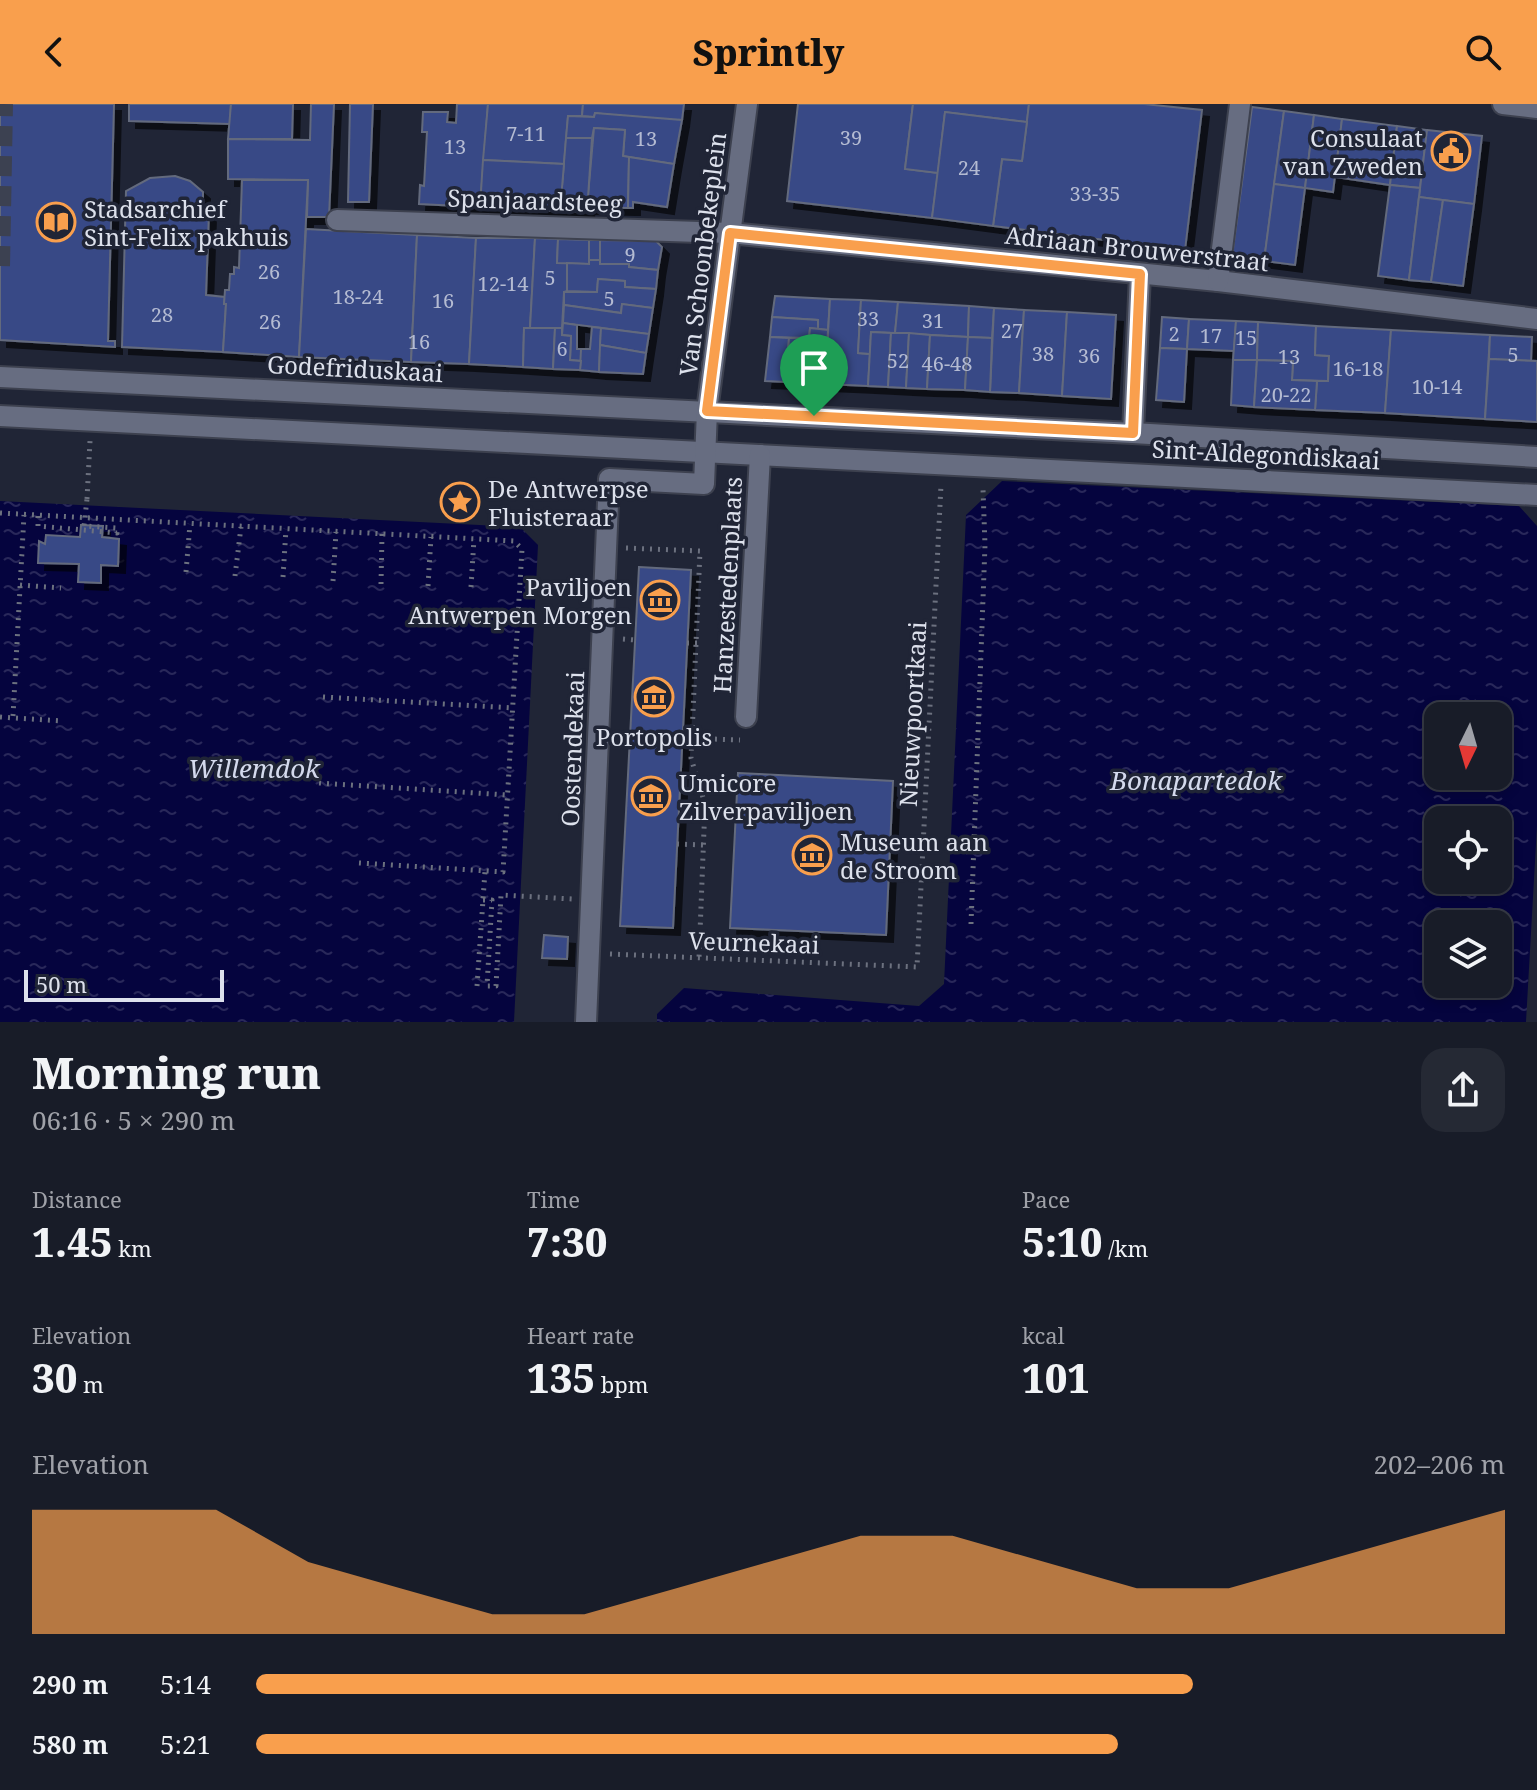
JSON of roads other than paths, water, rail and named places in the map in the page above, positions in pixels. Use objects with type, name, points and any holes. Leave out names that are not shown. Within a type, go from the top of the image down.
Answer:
[{"type":"street","name":"Van Schoonbekeplein","points":[[707,411],[747,104]]},
{"type":"street","points":[[1218,281],[1240,104]]},
{"type":"street","points":[[1503,104],[1537,108]]},
{"type":"street","name":"Spanjaardsteeg","points":[[337,220],[730,233]]},
{"type":"street","name":"Adriaan Brouwerstraat","points":[[730,233],[1218,281],[1537,319]]},
{"type":"street","points":[[1133,433],[1140,274]]},
{"type":"street","name":"Godefriduskaai","points":[[0,377],[707,411]]},
{"type":"street","name":"Sint-Aldegondiskaai","points":[[707,411],[1537,457]]},
{"type":"street","name":"Hanzestedenplaats","points":[[606,548],[609,479],[704,484],[707,411]]},
{"type":"street","points":[[0,416],[706,452]]},
{"type":"street","name":"Sint-Aldegondiskaai","points":[[706,452],[1537,495]]},
{"type":"street","name":"Hanzestedenplaats","points":[[746,717],[760,455]]},
{"type":"street","name":"Oostendekaai","points":[[586,1022],[606,548]]},
{"type":"water","name":"Bonapartedok","points":[[1002,481],[1519,506],[1537,526],[1537,826],[1526,1022],[657,1022],[657,1014],[684,988],[919,1006],[944,984],[966,515]]},
{"type":"water","name":"Willemdok","points":[[0,501],[520,527],[538,545],[514,1022],[0,1022]]},
{"type":"tunnel","points":[[0,266],[3,104]]},
{"type":"place","name":"Consulaat van Zweden","points":[[1451,151]]},
{"type":"place","name":"Stadsarchief Sint-Felix pakhuis","points":[[56,222]]},
{"type":"place","name":"De Antwerpse Fluisteraar","points":[[460,502]]},
{"type":"place","name":"Paviljoen Antwerpen Morgen","points":[[660,600]]},
{"type":"place","name":"Portopolis","points":[[654,697]]},
{"type":"place","name":"Umicore Zilverpaviljoen","points":[[651,796]]},
{"type":"place","name":"Museum aan de Stroom","points":[[812,855]]}]
